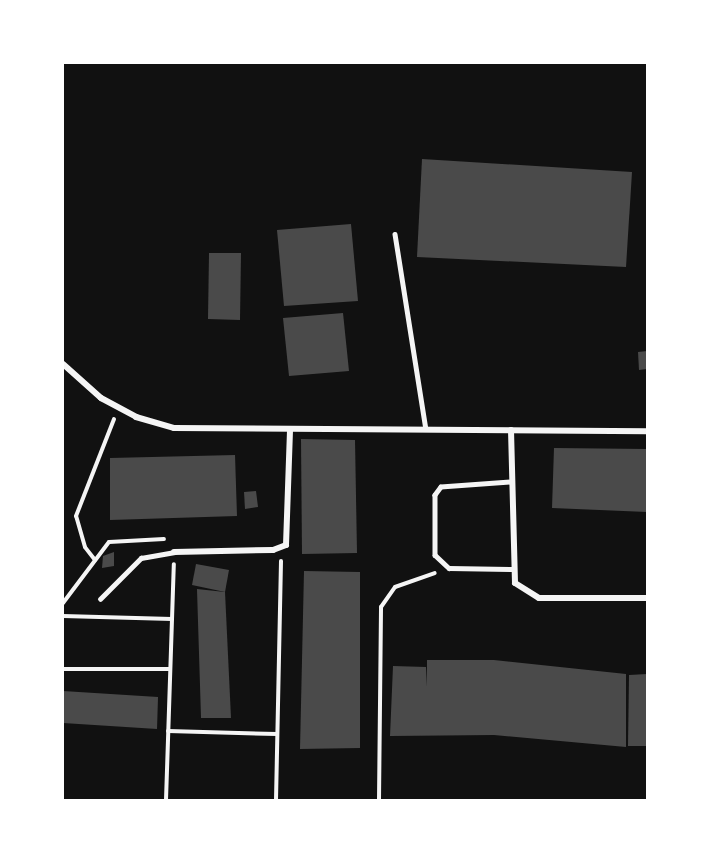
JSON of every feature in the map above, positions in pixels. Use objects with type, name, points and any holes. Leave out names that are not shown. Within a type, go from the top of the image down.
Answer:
[{"type":"street","points":[[63,364],[119,408],[174,428],[647,431]]},
{"type":"street","points":[[174,552],[281,549],[287,537],[290,429]]},
{"type":"street","points":[[510,430],[512,569],[515,583],[539,598],[647,598]]},
{"type":"lane","points":[[395,234],[426,429]]},
{"type":"lane","points":[[511,482],[441,487],[435,495],[435,555],[448,568],[512,569]]},
{"type":"lane","points":[[100,599],[141,558],[174,552]]},
{"type":"path","points":[[95,560],[85,547],[76,516],[119,408]]},
{"type":"path","points":[[276,800],[281,549]]},
{"type":"path","points":[[166,800],[174,552]]},
{"type":"path","points":[[379,800],[381,607],[395,587],[448,568]]},
{"type":"path","points":[[63,616],[172,619]]},
{"type":"path","points":[[63,669],[170,669]]},
{"type":"path","points":[[168,731],[278,734]]},
{"type":"building","points":[[422,159],[632,172],[626,267],[417,257]]},
{"type":"building","points":[[351,224],[358,301],[284,306],[277,230]]},
{"type":"building","points":[[209,253],[241,253],[240,320],[208,319]]},
{"type":"building","points":[[343,313],[349,371],[289,376],[283,318]]},
{"type":"building","points":[[647,351],[647,369],[639,370],[638,352]]},
{"type":"building","points":[[301,439],[355,440],[357,553],[302,554]]},
{"type":"building","points":[[554,448],[647,449],[647,512],[552,508]]},
{"type":"building","points":[[235,455],[237,516],[110,520],[110,458]]},
{"type":"building","points":[[256,491],[258,507],[245,509],[244,492]]},
{"type":"building","points":[[114,552],[114,566],[102,568],[103,556]]},
{"type":"building","points":[[196,564],[229,570],[225,592],[192,585]]},
{"type":"building","points":[[304,571],[360,572],[360,748],[300,749]]},
{"type":"building","points":[[197,589],[225,592],[231,718],[201,718]]},
{"type":"building","points":[[427,660],[494,660],[626,674],[626,747],[494,735],[390,736],[393,666],[426,667],[427,687]]},
{"type":"building","points":[[647,674],[647,746],[628,746],[629,675]]},
{"type":"building","points":[[63,691],[158,697],[157,729],[63,723]]}]
